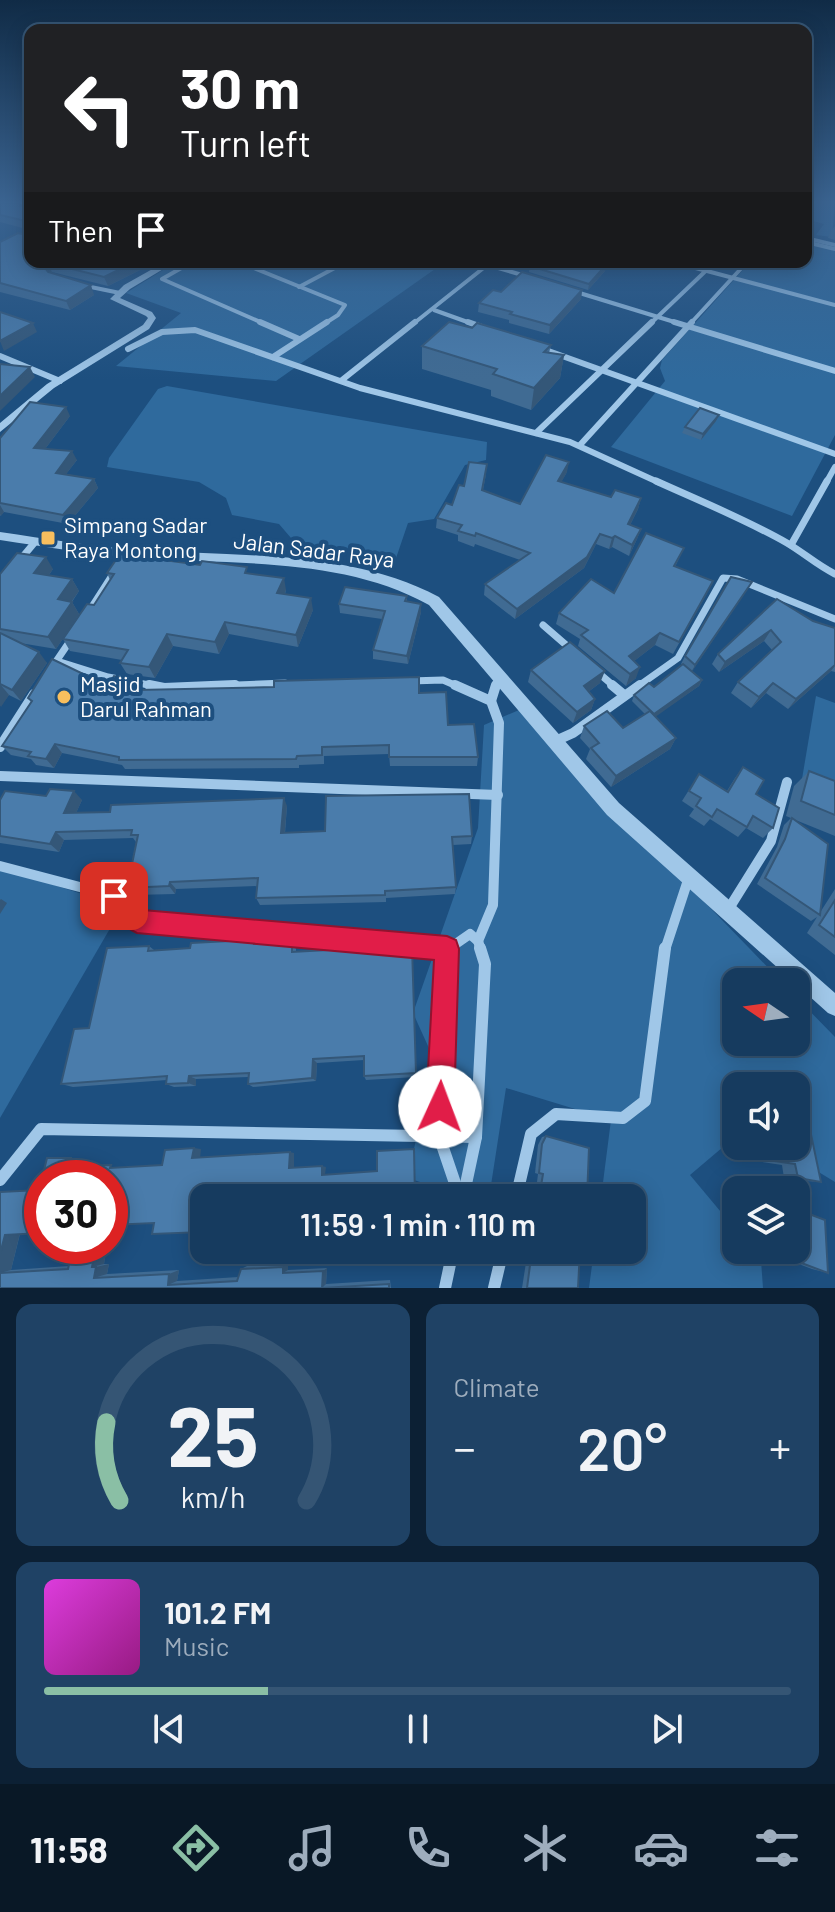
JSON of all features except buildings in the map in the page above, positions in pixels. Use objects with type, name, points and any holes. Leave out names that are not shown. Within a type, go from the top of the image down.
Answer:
[{"type":"street","points":[[0,429],[13,415],[60,381],[146,327],[150,322],[149,314],[116,301],[115,297],[161,268]]},
{"type":"street","points":[[181,268],[162,279],[299,339]]},
{"type":"street","points":[[260,268],[346,308],[273,357]]},
{"type":"street","points":[[299,287],[335,268]]},
{"type":"street","points":[[342,380],[484,268]]},
{"type":"street","points":[[504,268],[531,278]]},
{"type":"street","points":[[695,268],[835,305]]},
{"type":"street","points":[[536,433],[709,268]]},
{"type":"street","points":[[580,445],[741,268]]},
{"type":"street","points":[[76,283],[120,293]]},
{"type":"street","points":[[559,286],[835,371]]},
{"type":"street","points":[[434,310],[490,330]]},
{"type":"street","points":[[128,349],[152,335],[187,329],[420,405],[580,445],[791,545],[813,563],[835,574]]},
{"type":"street","points":[[532,345],[835,454]]},
{"type":"street","points":[[0,356],[60,381]]},
{"type":"street","points":[[791,545],[835,467]]},
{"type":"street","name":"Jalan Sadar Raya","points":[[0,536],[127,553],[318,568],[383,577],[418,588],[434,601],[613,809],[835,1006]]},
{"type":"street","points":[[9,574],[35,542]]},
{"type":"street","points":[[48,674],[127,553]]},
{"type":"street","points":[[553,742],[573,733],[678,658],[723,578],[737,579],[835,619]]},
{"type":"street","points":[[543,625],[578,655]]},
{"type":"street","points":[[57,661],[108,677],[164,688],[303,683]]},
{"type":"street","points":[[589,665],[624,695]]},
{"type":"street","points":[[478,941],[493,905],[499,723],[491,701],[499,675]]},
{"type":"street","points":[[396,681],[443,680],[491,701]]},
{"type":"street","points":[[0,747],[39,687]]},
{"type":"street","points":[[0,724],[12,726]]},
{"type":"street","points":[[0,776],[498,795]]},
{"type":"street","points":[[728,910],[771,841],[787,782]]},
{"type":"street","points":[[0,866],[114,896],[137,921],[447,949],[470,934],[478,941],[485,964],[476,1137],[464,1184]]},
{"type":"street","points":[[519,1184],[531,1134],[556,1114],[623,1118],[645,1101],[665,947],[689,876]]},
{"type":"street","points":[[447,949],[439,1136],[456,1184]]},
{"type":"street","points":[[0,1180],[41,1129],[476,1137]]},
{"type":"street","points":[[445,1288],[450,1264]]},
{"type":"street","points":[[494,1288],[500,1264]]},
{"type":"shaded area","points":[[812,260],[835,260],[835,435],[792,516],[611,447],[665,381],[660,368],[662,360],[745,268],[812,268]]},
{"type":"shaded area","points":[[166,268],[436,268],[276,381],[116,366],[181,313],[126,293]]},
{"type":"shaded area","points":[[167,386],[487,442],[486,460],[465,465],[434,519],[408,523],[394,564],[297,545],[279,524],[232,515],[226,498],[199,482],[107,467],[109,458],[158,389]]},
{"type":"shaded area","points":[[816,696],[835,703],[835,792],[802,779]]},
{"type":"shaded area","points":[[519,710],[768,968],[722,968],[722,1056],[810,1056],[810,1011],[835,1037],[835,1182],[799,1160],[810,1160],[810,1072],[722,1072],[722,1148],[690,1175],[722,1213],[722,1264],[761,1264],[763,1288],[589,1288],[592,1264],[646,1264],[646,1184],[603,1184],[611,1120],[506,1088],[491,1184],[426,1184],[408,1178],[433,1057],[413,1013],[478,828],[484,725]]},
{"type":"shaded area","points":[[0,868],[111,903],[118,907],[119,913],[0,1118]]},
{"type":"place","name":"Simpang Sadar Raya Montong","points":[[48,538]]},
{"type":"place","name":"Masjid Darul Rahman","points":[[64,697]]},
{"type":"route","points":[[114,896],[137,921],[447,949],[440,1107]]}]
